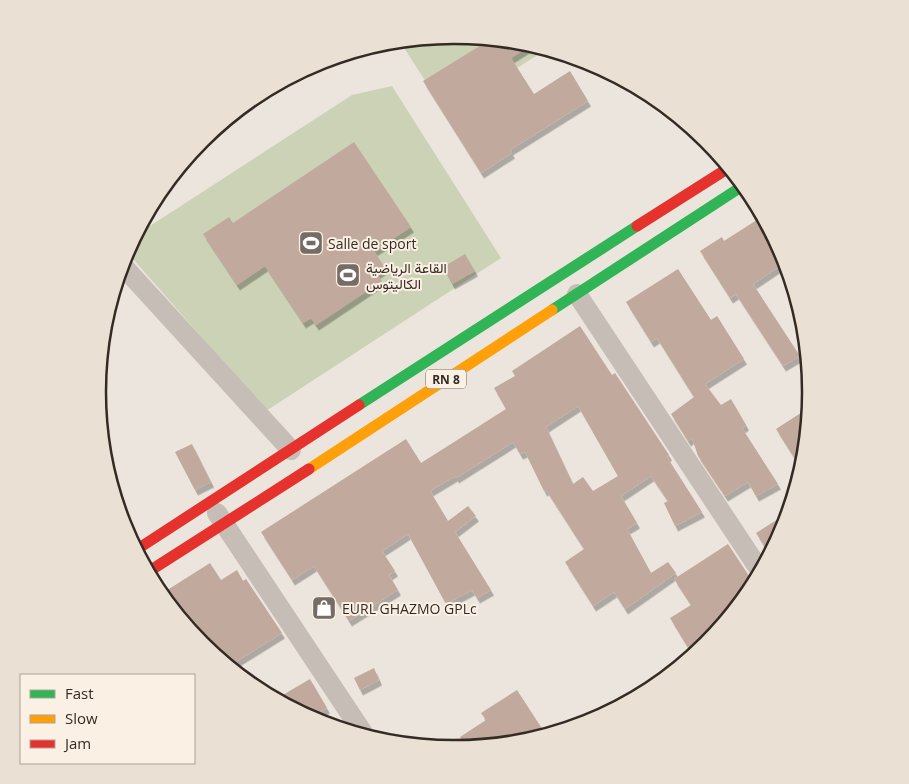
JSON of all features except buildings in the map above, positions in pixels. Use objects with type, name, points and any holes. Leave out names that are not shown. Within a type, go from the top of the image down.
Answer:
[{"type":"main road","name":"RN 8","points":[[142,546],[587,257],[724,171]]},
{"type":"main road","name":"RN 8","points":[[154,568],[737,189]]},
{"type":"street","points":[[128,272],[291,450]]},
{"type":"street","points":[[577,294],[756,565]]},
{"type":"street","points":[[210,502],[359,726]]},
{"type":"green space","points":[[432,44],[477,44],[522,50],[539,54],[446,113],[404,48]]},
{"type":"green space","name":"Salle de sport","points":[[392,86],[501,258],[266,411],[133,259],[148,227],[352,95]]},
{"type":"traffic: fast","points":[[552,310],[737,189]]},
{"type":"traffic: fast","points":[[359,405],[637,226]]},
{"type":"traffic: slow","points":[[309,469],[552,310]]},
{"type":"traffic: jam","points":[[637,226],[724,171]]},
{"type":"traffic: jam","points":[[142,546],[359,405]]},
{"type":"traffic: jam","points":[[154,568],[309,469]]},
{"type":"place","name":"Salle de sport","points":[[311,243]]},
{"type":"place","name":"القاعة الرياضية الكاليتوس","points":[[348,275]]},
{"type":"place","name":"EURL GHAZMO GPLc","points":[[324,608]]}]
